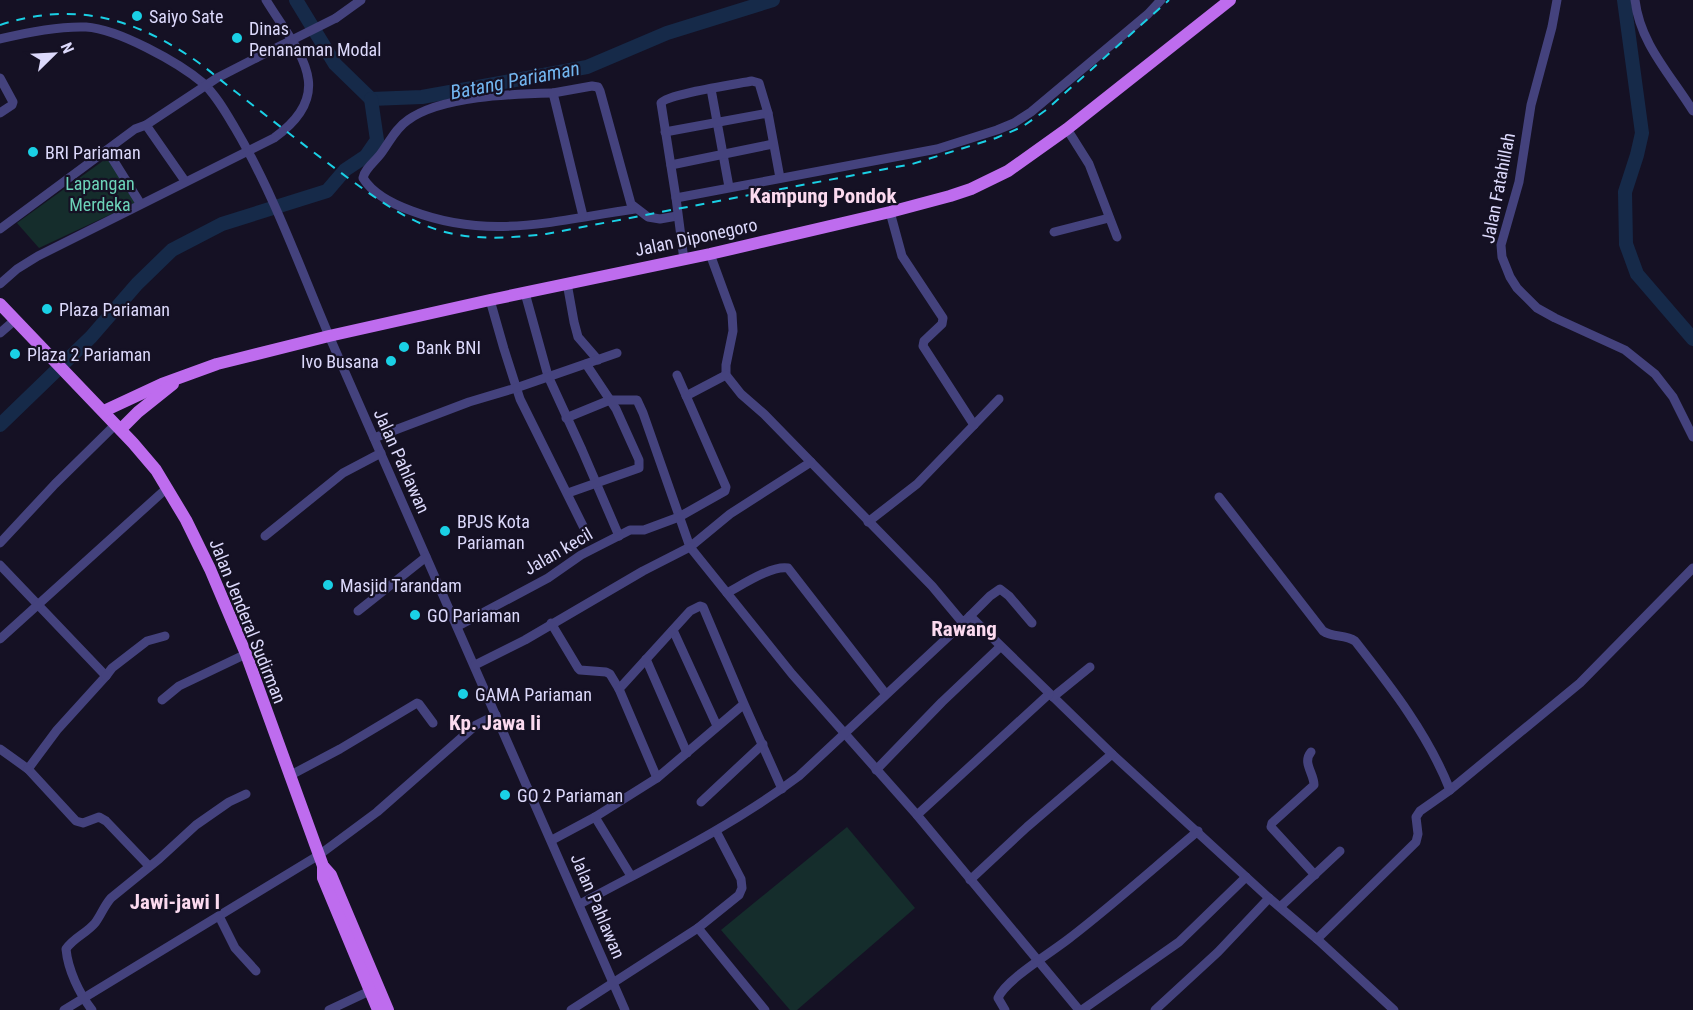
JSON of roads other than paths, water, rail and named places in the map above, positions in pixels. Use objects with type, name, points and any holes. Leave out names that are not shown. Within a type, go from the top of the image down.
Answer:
[{"type":"main road","name":"Jalan Diponegoro","points":[[104,411],[162,384],[217,364],[490,300],[684,260],[950,196],[988,181],[1021,162],[1067,129],[1230,0]]},
{"type":"main road","name":"Jalan Jenderal Sudirman","points":[[0,304],[119,426],[156,470],[186,520],[210,569],[246,654],[321,860],[323,878],[374,989],[388,1010]]},
{"type":"main road","name":"Jalan Diponegoro","points":[[119,426],[186,375]]},
{"type":"main road","name":"Jalan Jenderal Sudirman","points":[[374,989],[378,1010]]},
{"type":"street","points":[[0,285],[17,269],[38,256],[274,138],[292,124],[304,105],[310,89],[309,74],[303,60],[266,0]]},
{"type":"street","points":[[0,229],[135,129],[146,125],[205,85],[336,18],[362,0]]},
{"type":"street","points":[[676,198],[937,148],[1014,123],[1056,92],[1148,14],[1161,0]]},
{"type":"street","name":"Jalan Fatahillah","points":[[1557,0],[1550,36],[1531,105],[1519,182],[1501,245],[1502,257],[1509,277],[1537,308],[1625,350],[1655,374],[1673,397],[1693,437]]},
{"type":"street","points":[[1635,0],[1643,31],[1652,50],[1693,111]]},
{"type":"street","name":"Jalan Pahlawan","points":[[0,39],[37,31],[89,27],[148,48],[178,64],[205,85],[229,117],[271,198],[329,336],[625,1010]]},
{"type":"street","points":[[0,78],[13,102],[0,113]]},
{"type":"street","points":[[684,260],[661,110],[662,100],[668,97],[756,82],[760,85],[768,113],[780,178]]},
{"type":"street","points":[[635,209],[583,216],[561,222],[512,227],[480,227],[447,223],[402,207],[377,191],[363,178],[364,172],[377,159],[398,128],[423,111],[453,102],[521,94],[553,93],[592,86],[599,89],[627,197],[635,209],[643,215],[653,218],[677,216]]},
{"type":"street","points":[[711,89],[729,187]]},
{"type":"street","points":[[553,93],[583,216]]},
{"type":"street","points":[[665,132],[768,113]]},
{"type":"street","points":[[146,125],[185,181]]},
{"type":"street","points":[[1067,129],[1089,164],[1117,237]]},
{"type":"street","points":[[671,165],[773,144]]},
{"type":"street","points":[[107,150],[140,203]]},
{"type":"street","points":[[890,212],[902,256],[943,318],[942,324],[924,341],[923,346],[975,425]]},
{"type":"street","points":[[1054,232],[1109,218]]},
{"type":"street","points":[[710,254],[732,314],[733,331],[726,375],[741,394],[966,619],[1000,647],[1112,754],[1394,1010]]},
{"type":"street","points":[[567,283],[573,322],[578,337],[598,360]]},
{"type":"street","points":[[525,293],[548,376],[619,536]]},
{"type":"street","points":[[490,300],[516,388],[583,526]]},
{"type":"street","points":[[0,333],[15,320]]},
{"type":"street","points":[[374,438],[463,404],[617,353]]},
{"type":"street","points":[[568,493],[639,468],[639,460],[625,426],[586,364]]},
{"type":"street","points":[[677,375],[686,396],[726,375]]},
{"type":"street","name":"Jalan kecil","points":[[458,626],[548,578],[581,555],[630,530],[644,530],[679,517],[725,491],[726,487],[686,396]]},
{"type":"street","points":[[566,418],[610,400],[633,399],[639,403],[690,547],[843,733],[917,815],[1080,1010],[1179,942],[1246,877]]},
{"type":"street","points":[[868,522],[916,484],[999,399]]},
{"type":"street","points":[[0,543],[55,484],[119,426]]},
{"type":"street","points":[[265,536],[343,473],[381,453]]},
{"type":"street","points":[[475,665],[525,640],[651,566],[690,547],[730,514],[811,462]]},
{"type":"street","points":[[0,639],[167,488]]},
{"type":"street","points":[[1219,497],[1323,632],[1329,635],[1349,637],[1355,641],[1410,715],[1435,758],[1450,790]]},
{"type":"street","points":[[358,611],[426,556]]},
{"type":"street","points":[[0,565],[106,675]]},
{"type":"street","points":[[727,593],[773,570],[788,568],[885,693]]},
{"type":"street","points":[[1317,939],[1416,842],[1417,814],[1450,790],[1580,682],[1693,568]]},
{"type":"street","points":[[580,904],[716,831],[783,789],[984,601],[1000,589],[1010,596],[1032,623]]},
{"type":"street","points":[[619,689],[690,611],[700,606],[703,608],[783,789]]},
{"type":"street","points":[[551,623],[580,670],[606,672],[612,677],[657,777]]},
{"type":"street","points":[[673,630],[717,726]]},
{"type":"street","points":[[28,769],[57,730],[112,668],[147,641],[165,636]]},
{"type":"street","points":[[876,770],[1000,647]]},
{"type":"street","points":[[162,700],[179,686],[246,654]]},
{"type":"street","points":[[646,659],[687,753]]},
{"type":"street","points":[[917,815],[1051,695],[1090,667]]},
{"type":"street","points":[[289,776],[348,745],[417,703],[433,723]]},
{"type":"street","points":[[552,840],[595,817],[657,777],[744,704]]},
{"type":"street","points":[[64,1010],[219,916],[321,860],[476,725],[496,715]]},
{"type":"street","points":[[701,802],[763,744]]},
{"type":"street","points":[[0,749],[28,769],[76,821],[83,823],[99,817],[106,821],[148,866]]},
{"type":"street","points":[[1311,752],[1306,759],[1314,785],[1272,822],[1270,827],[1315,875]]},
{"type":"street","points":[[970,880],[1027,827],[1112,754]]},
{"type":"street","points":[[92,1010],[83,998],[66,949],[95,922],[111,898],[148,866],[203,820],[229,802],[246,794]]},
{"type":"street","points":[[595,817],[631,876]]},
{"type":"street","points":[[571,1010],[698,928],[735,898],[742,888],[741,879],[716,831]]},
{"type":"street","points":[[1005,1010],[998,1001],[998,996],[1037,961],[1071,937],[1198,831]]},
{"type":"street","points":[[1280,907],[1340,851]]},
{"type":"street","points":[[1155,1010],[1218,952],[1269,898]]},
{"type":"street","points":[[219,916],[235,948],[256,971]]},
{"type":"street","points":[[698,928],[765,1010]]},
{"type":"street","points":[[329,1010],[374,989]]},
{"type":"waterway","name":"Batang Pariaman","points":[[296,0],[335,64],[371,99],[422,97],[587,67],[667,33],[773,0]]},
{"type":"waterway","name":"Batang Pariaman","points":[[1624,0],[1642,133],[1625,192],[1626,244],[1637,274],[1693,339]]},
{"type":"waterway","points":[[0,425],[91,337],[137,284],[172,250],[222,224],[327,191],[345,170],[366,156],[377,140],[371,99]]},
{"type":"railway","points":[[0,25],[26,18],[75,14],[98,17],[144,31],[167,42],[195,60],[391,208],[438,230],[465,236],[506,237],[546,234],[912,164],[996,138],[1022,127],[1046,110],[1169,0]]},
{"type":"place","name":"Saiyo Sate","points":[[137,16]]},
{"type":"place","name":"Dinas Penanaman Modal","points":[[237,38]]},
{"type":"place","name":"BRI Pariaman","points":[[33,152]]},
{"type":"place","name":"Plaza Pariaman","points":[[47,309]]},
{"type":"place","name":"Bank BNI","points":[[404,347]]},
{"type":"place","name":"Plaza 2 Pariaman","points":[[15,354]]},
{"type":"place","name":"Ivo Busana","points":[[391,361]]},
{"type":"place","name":"BPJS Kota Pariaman","points":[[445,531]]},
{"type":"place","name":"Masjid Tarandam","points":[[328,585]]},
{"type":"place","name":"GO Pariaman","points":[[415,615]]},
{"type":"place","name":"GAMA Pariaman","points":[[463,694]]},
{"type":"place","name":"GO 2 Pariaman","points":[[505,795]]},
{"type":"district","name":"Kampung Pondok","points":[[823,196]]},
{"type":"district","name":"Rawang","points":[[964,629]]},
{"type":"district","name":"Kp. Jawa Ii","points":[[495,723]]},
{"type":"district","name":"Jawi-jawi I","points":[[175,902]]},
{"type":"park label","name":"Lapangan Merdeka","points":[[100,193]]}]
